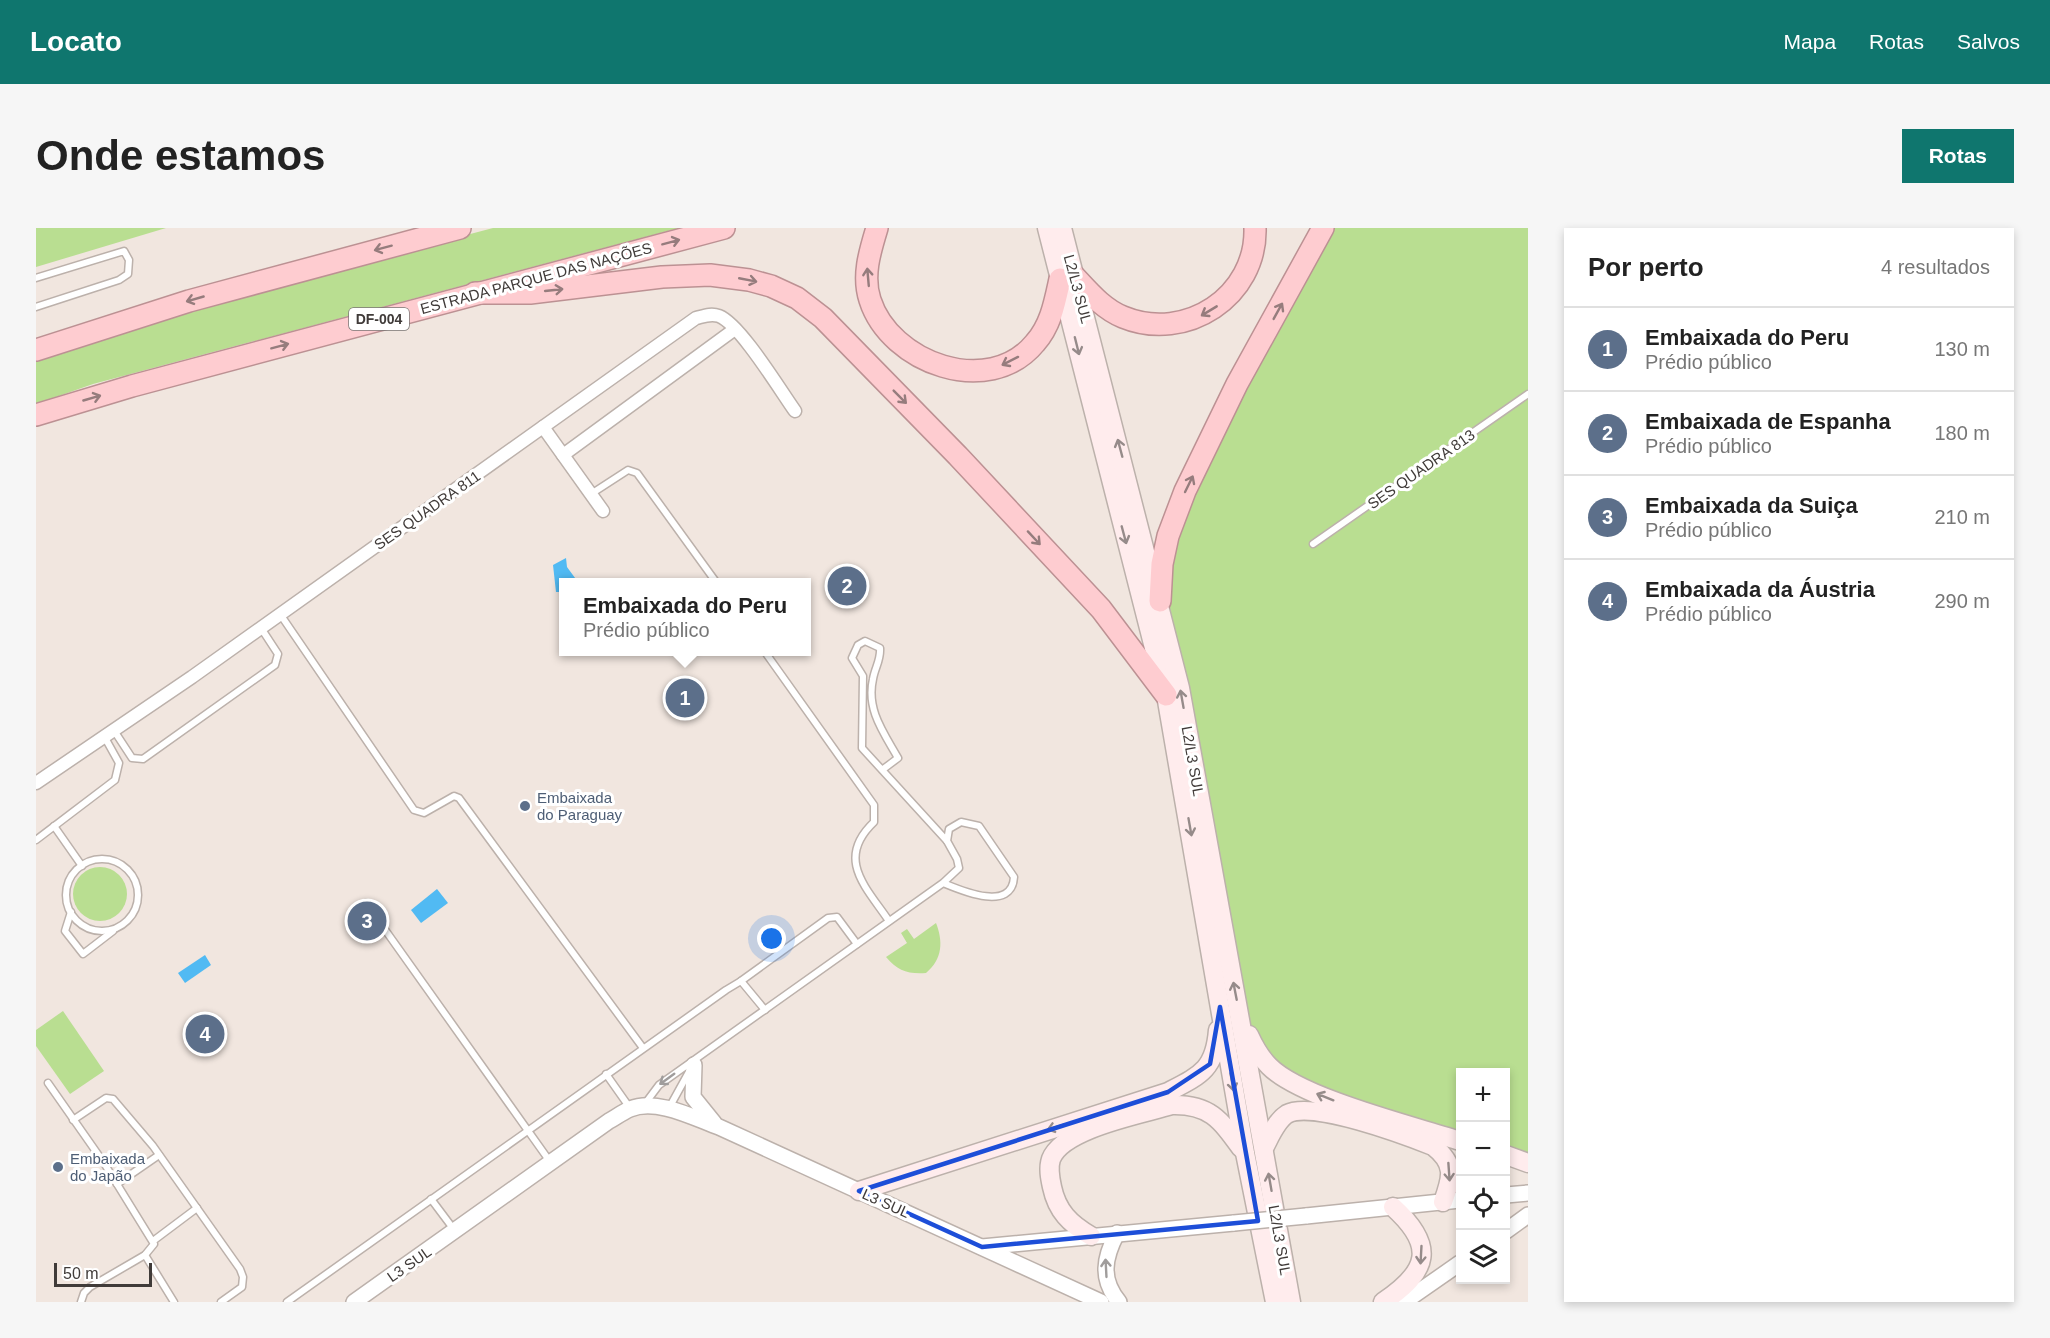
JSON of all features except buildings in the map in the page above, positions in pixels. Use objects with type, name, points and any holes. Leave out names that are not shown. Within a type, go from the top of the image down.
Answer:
[{"type":"highway","points":[[415,240],[443,228]]},
{"type":"highway","points":[[36,350],[189,301],[460,228]]},
{"type":"highway","name":"ESTRADA PARQUE DAS NAÇÕES","points":[[36,415],[475,293],[724,228]]},
{"type":"highway","points":[[877,228],[866,262],[870,300],[882,322],[898,342],[916,355],[941,366],[979,371],[997,368],[1024,354],[1046,328],[1067,278],[1122,317],[1155,324],[1185,321],[1214,309],[1236,290],[1244,277],[1252,256],[1255,228]]},
{"type":"highway","points":[[1160,601],[1162,564],[1168,536],[1185,491],[1238,384],[1323,228]]},
{"type":"highway","points":[[475,293],[530,292],[662,277],[710,275],[749,280],[771,286],[797,298],[823,318],[958,456],[1101,609],[1166,695]]},
{"type":"main road","name":"L2/L3 SUL","points":[[1047,228],[1067,278],[1160,601],[1180,688],[1264,1148],[1288,1301]]},
{"type":"main road","name":"L2/L3 SUL","points":[[1062,228],[1067,278],[1166,695],[1245,1153],[1288,1301]]},
{"type":"main road","points":[[859,1191],[1177,1087],[1196,1078],[1210,1064],[1217,1046],[1220,1007]]},
{"type":"main road","points":[[1240,1015],[1259,1054],[1269,1067],[1292,1083],[1331,1099],[1456,1139]]},
{"type":"main road","points":[[1091,1236],[1065,1217],[1054,1200],[1049,1176],[1051,1159],[1059,1147],[1074,1136],[1172,1105],[1188,1104],[1204,1108],[1212,1114],[1245,1153]]},
{"type":"main road","points":[[1264,1148],[1277,1124],[1288,1114],[1304,1109],[1345,1118],[1418,1140],[1433,1146],[1445,1155],[1450,1167],[1449,1184],[1452,1201]]},
{"type":"main road","points":[[1510,1156],[1528,1163]]},
{"type":"main road","points":[[1383,1302],[1415,1275],[1422,1263],[1423,1251],[1420,1239],[1409,1221],[1393,1207]]},
{"type":"street","name":"SES QUADRA 811","points":[[36,783],[261,628],[696,318],[711,314],[722,317],[735,329],[795,411]]},
{"type":"street","points":[[563,455],[735,329]]},
{"type":"street","points":[[543,427],[603,511]]},
{"type":"street","points":[[696,1061],[693,1097],[718,1127]]},
{"type":"street","name":"L3 SUL","points":[[354,1302],[609,1121],[637,1108],[668,1110],[718,1127],[1101,1302]]},
{"type":"street","points":[[1510,1195],[1528,1193]]},
{"type":"street","points":[[982,1247],[1452,1201]]},
{"type":"street","points":[[1507,1230],[1528,1215]]},
{"type":"street","points":[[1117,1233],[1105,1259],[1105,1272],[1119,1302]]},
{"type":"street","points":[[1404,1302],[1422,1297],[1456,1267]]},
{"type":"lane","points":[[36,276],[124,251],[129,260],[128,274],[119,280],[36,307]]},
{"type":"lane","name":"SES QUADRA 813","points":[[1313,544],[1528,394]]},
{"type":"lane","points":[[591,495],[628,470],[637,473],[713,578]]},
{"type":"lane","points":[[280,614],[414,810],[424,813],[454,796],[459,798],[643,1048]]},
{"type":"lane","points":[[108,732],[132,758],[143,759],[275,665],[278,654],[261,628]]},
{"type":"lane","points":[[882,770],[898,758],[873,710],[873,678],[881,658],[880,648],[866,640],[858,645],[852,658],[862,676],[862,748],[946,841]]},
{"type":"lane","points":[[769,656],[874,805],[874,822],[860,835],[855,854],[856,871],[889,921]]},
{"type":"lane","points":[[862,676],[873,678]]},
{"type":"lane","points":[[862,715],[873,710]]},
{"type":"lane","points":[[36,840],[115,780],[119,763],[108,732]]},
{"type":"lane","points":[[943,883],[982,898],[1003,894],[1014,881],[1013,873],[974,823],[961,822],[949,829],[946,841]]},
{"type":"lane","points":[[54,826],[82,866]]},
{"type":"lane","name":"L3 SUL","points":[[637,1108],[659,1085],[696,1061],[943,883],[958,868],[957,859],[946,841]]},
{"type":"lane","points":[[106,860],[122,866],[134,878],[137,886],[137,904],[130,919],[83,954],[65,931],[71,912],[67,887],[82,866],[106,860]]},
{"type":"lane","points":[[366,903],[552,1163]]},
{"type":"lane","points":[[71,912],[82,925],[90,929],[98,931],[116,929]]},
{"type":"lane","points":[[287,1302],[828,918],[837,917],[857,944]]},
{"type":"lane","points":[[741,981],[765,1010]]},
{"type":"lane","name":"L3 SUL","points":[[668,1110],[696,1061]]},
{"type":"lane","points":[[606,1074],[637,1108]]},
{"type":"lane","points":[[48,1083],[153,1241],[153,1248],[146,1254],[90,1287],[84,1293],[81,1302]]},
{"type":"lane","points":[[73,1120],[106,1098],[112,1099],[159,1155],[243,1276],[242,1287],[221,1302]]},
{"type":"lane","points":[[117,1184],[159,1155]]},
{"type":"lane","points":[[431,1199],[455,1231]]},
{"type":"lane","points":[[153,1241],[197,1208]]},
{"type":"lane","points":[[146,1254],[174,1302]]},
{"type":"highlighted area","points":[[1220,1007],[1258,1221],[982,1247],[859,1191],[1168,1092],[1210,1064]]},
{"type":"green space","points":[[36,228],[166,228],[36,267]]},
{"type":"green space","points":[[493,228],[679,228],[93,384],[36,404],[36,362],[266,288]]},
{"type":"green space","points":[[1324,228],[1528,228],[1528,1155],[1510,1149],[1510,1068],[1456,1068],[1456,1134],[1324,1094],[1254,1048],[1160,601],[1168,536]]},
{"type":"green space","points":[[100,867],[110,869],[119,875],[125,884],[127,894],[125,904],[119,913],[110,919],[100,921],[90,919],[81,913],[75,904],[73,894],[75,884],[81,875],[90,869]]},
{"type":"green space","points":[[936,923],[940,936],[940,949],[936,962],[926,973],[903,971],[886,957],[907,943],[901,933],[907,929],[914,939]]},
{"type":"green space","points":[[63,1011],[104,1071],[70,1094],[36,1046],[36,1030]]},
{"type":"water","points":[[566,558],[567,567],[575,578],[559,578],[559,592],[556,592],[553,565]]},
{"type":"water","points":[[437,889],[448,903],[421,923],[411,910]]},
{"type":"water","points":[[205,955],[211,965],[185,983],[178,973]]},
{"type":"place","name":"Embaixada de Espanha","points":[[847,586]]},
{"type":"place","name":"Embaixada do Peru","points":[[685,698]]},
{"type":"place","name":"Embaixada do Paraguay","points":[[525,806]]},
{"type":"place","name":"Embaixada da Suiça","points":[[367,921]]},
{"type":"place","name":"Embaixada da Áustria","points":[[205,1034]]},
{"type":"place","name":"Embaixada do Japão","points":[[58,1167]]}]
